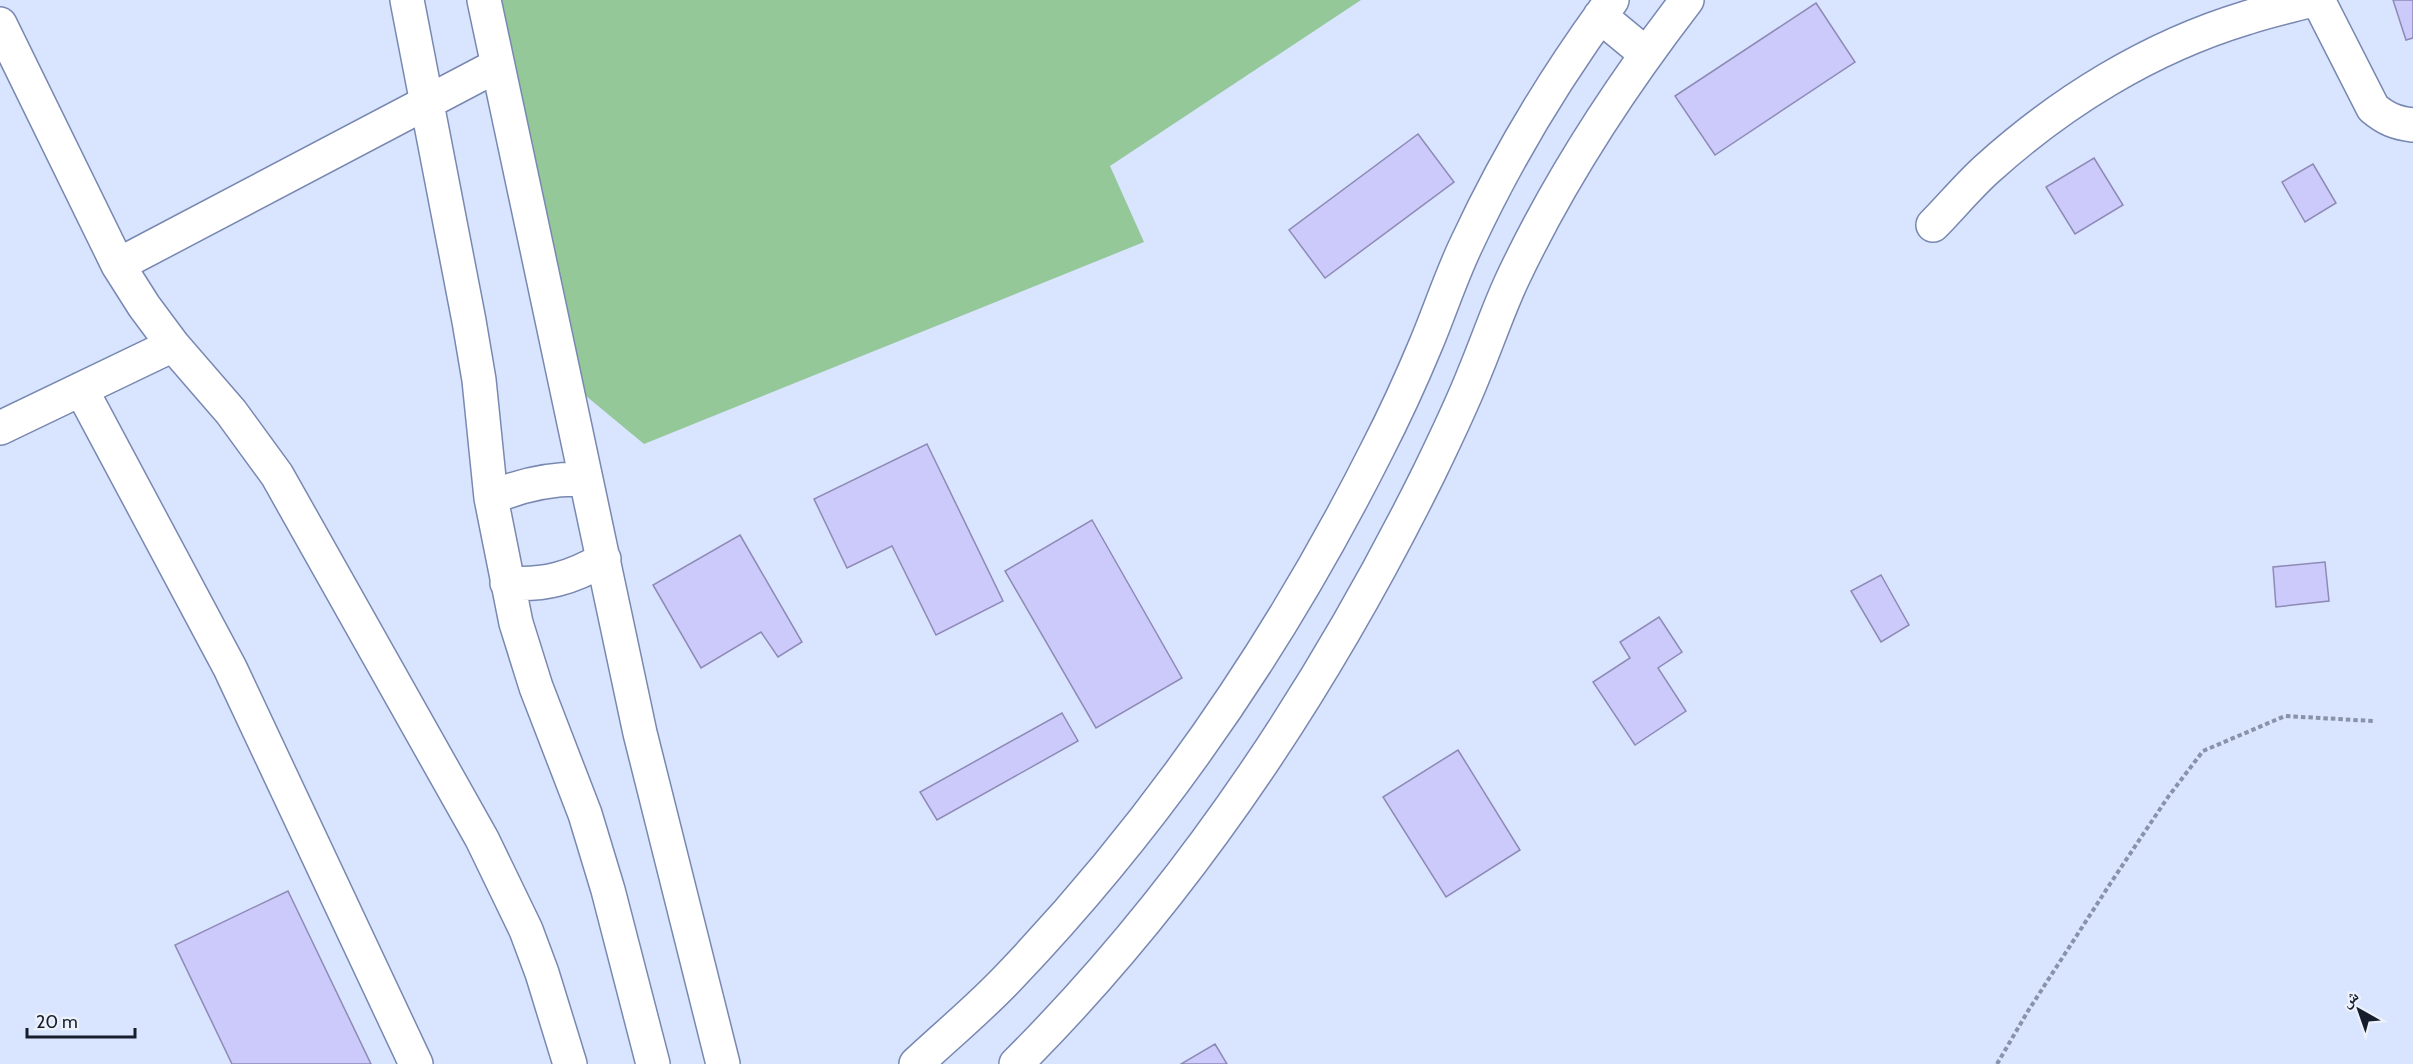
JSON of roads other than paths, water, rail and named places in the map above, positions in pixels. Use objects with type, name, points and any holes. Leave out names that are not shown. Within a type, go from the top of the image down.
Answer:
[{"type":"street","points":[[407,0],[470,321],[491,498],[516,623],[536,687],[589,825],[653,1064]]},
{"type":"street","points":[[484,0],[640,733],[723,1064]]},
{"type":"street","points":[[1016,1064],[1057,1023],[1169,890],[1232,807],[1285,730],[1379,571],[1431,470],[1473,376],[1511,281],[1551,203],[1596,127],[1646,54],[1687,0]]},
{"type":"street","points":[[1933,225],[1986,170],[2027,135],[2107,80],[2184,41],[2244,18],[2312,0]]},
{"type":"street","points":[[2318,0],[2373,108],[2385,118],[2399,124],[2413,125]]},
{"type":"street","points":[[916,1064],[1008,979],[1079,901],[1145,819],[1201,744],[1270,642],[1326,546],[1378,448],[1425,347],[1466,244],[1504,170],[1572,54],[1606,8],[1646,54]]},
{"type":"street","points":[[0,24],[118,265],[144,306],[173,345],[231,412],[277,475],[482,839],[526,930],[570,1064]]},
{"type":"street","points":[[118,265],[498,65]]},
{"type":"street","points":[[0,428],[173,345]]},
{"type":"street","points":[[81,389],[230,668],[416,1064]]},
{"type":"street","points":[[491,498],[513,488],[537,482],[561,478],[586,479]]},
{"type":"street","points":[[507,583],[526,585],[565,579],[604,559]]}]
